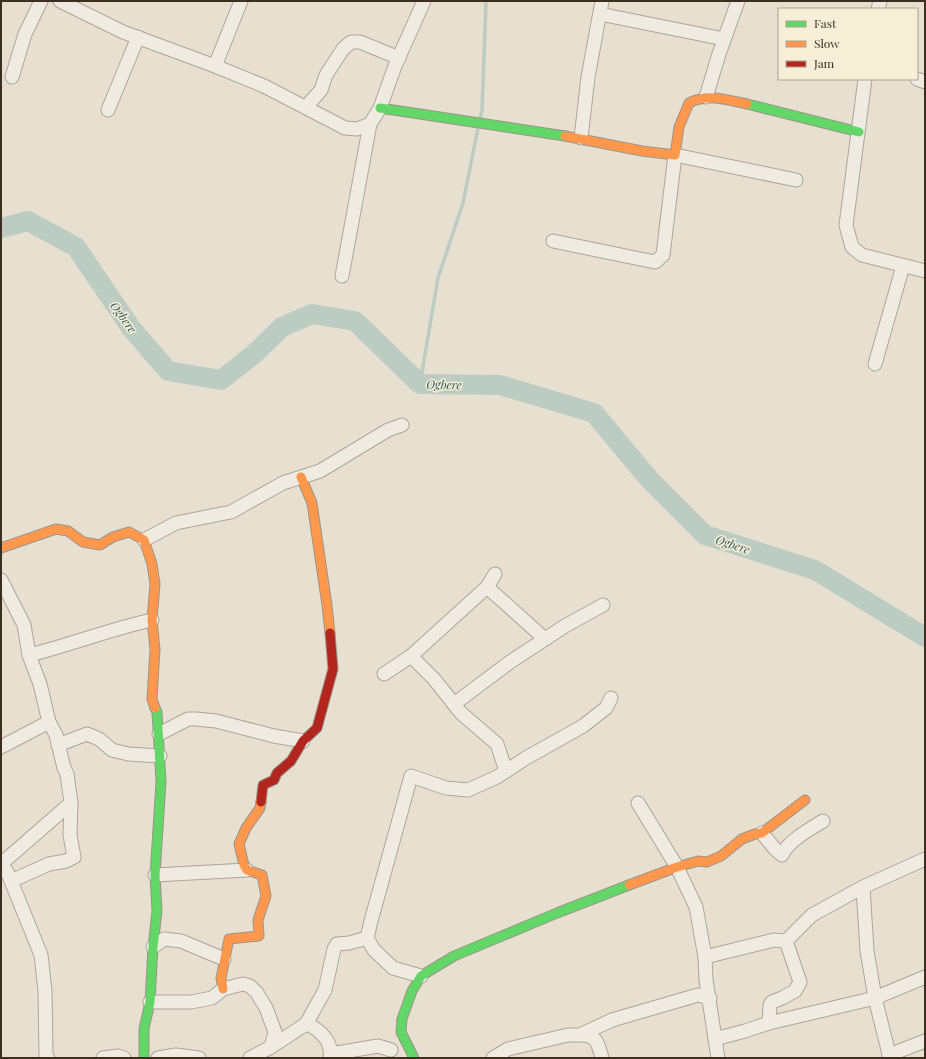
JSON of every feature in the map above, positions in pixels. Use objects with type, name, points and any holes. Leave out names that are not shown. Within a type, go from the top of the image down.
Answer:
[{"type":"street","points":[[12,77],[25,34],[41,1]]},
{"type":"street","points":[[60,1],[123,32],[264,86],[345,128],[357,129],[370,124]]},
{"type":"street","points":[[215,66],[241,1]]},
{"type":"street","points":[[342,276],[370,124],[380,108],[399,58],[424,1]]},
{"type":"street","points":[[706,97],[724,39],[738,1]]},
{"type":"street","points":[[581,138],[588,76],[601,7],[724,39]]},
{"type":"street","points":[[108,110],[138,37]]},
{"type":"street","points":[[306,107],[320,90],[326,75],[343,49],[351,42],[360,42],[399,58]]},
{"type":"street","points":[[865,80],[846,225],[852,247],[862,255],[925,271]]},
{"type":"street","points":[[553,241],[655,262],[659,259],[663,255],[679,127],[689,103],[697,99],[706,97],[724,99],[859,132]]},
{"type":"street","points":[[380,108],[581,138],[642,151],[675,155],[796,180]]},
{"type":"street","points":[[875,364],[903,266]]},
{"type":"street","points":[[144,540],[176,523],[231,512],[283,483],[320,470],[388,430],[402,425]]},
{"type":"street","points":[[247,870],[244,865],[239,844],[246,828],[260,808],[263,785],[274,780],[277,773],[291,761],[303,741],[317,728],[333,669],[327,605],[312,503],[302,477]]},
{"type":"street","points":[[1,548],[56,529],[64,528],[72,533],[81,542],[100,545],[113,537],[129,532],[144,540],[152,564],[155,584],[152,620],[155,649],[152,699],[157,712],[161,782],[155,875],[157,911],[152,947],[150,1002],[144,1029],[144,1058]]},
{"type":"street","points":[[384,674],[411,656],[487,587],[496,574]]},
{"type":"street","points":[[1,580],[24,625],[29,655],[40,684],[49,722],[56,735],[67,774],[71,803],[70,836],[74,857],[66,861],[49,864],[7,879]]},
{"type":"street","points":[[487,587],[545,639]]},
{"type":"street","points":[[454,704],[510,662],[545,639],[603,605]]},
{"type":"street","points":[[29,655],[59,648],[121,627],[152,620]]},
{"type":"street","points":[[411,656],[434,679],[461,713],[497,744],[506,771]]},
{"type":"street","points":[[421,976],[393,968],[374,950],[367,938],[411,776],[446,788],[468,790],[497,777],[526,758],[583,726],[606,708],[611,698]]},
{"type":"street","points":[[158,734],[188,719],[196,719],[216,721],[274,736],[303,741]]},
{"type":"street","points":[[1,745],[49,722]]},
{"type":"street","points":[[58,745],[87,734],[99,739],[112,750],[128,754],[160,756]]},
{"type":"street","points":[[414,1058],[401,1032],[402,1019],[412,991],[421,976],[454,956],[557,913],[677,867],[698,861],[707,862],[721,856],[742,840],[762,833],[805,800]]},
{"type":"street","points":[[48,1058],[46,1057],[45,991],[41,955],[7,879],[2,862],[71,803]]},
{"type":"street","points":[[638,803],[677,867],[696,907],[705,957],[706,980],[704,997],[715,1039],[718,1058]]},
{"type":"street","points":[[762,833],[782,855],[784,849],[807,831],[823,822]]},
{"type":"street","points":[[705,957],[774,940],[786,941],[812,915],[863,886],[925,859]]},
{"type":"street","points":[[155,875],[247,870],[262,875],[266,896],[258,920],[259,936],[229,939],[221,978],[223,989]]},
{"type":"street","points":[[863,886],[867,951],[875,998],[890,1056],[925,1041]]},
{"type":"street","points":[[253,1057],[306,1024],[325,990],[334,949],[337,944],[349,943],[367,938]]},
{"type":"street","points":[[152,947],[164,939],[181,941],[224,959]]},
{"type":"street","points":[[769,1023],[770,1005],[772,1002],[795,991],[800,982],[786,941]]},
{"type":"street","points":[[715,1039],[769,1023],[875,998],[925,978]]},
{"type":"street","points":[[150,1002],[191,1002],[212,998],[223,989],[243,984],[250,986],[257,993],[266,1008],[275,1032],[271,1047]]},
{"type":"street","points":[[580,1035],[612,1020],[704,997]]},
{"type":"street","points":[[306,1024],[313,1027],[325,1037],[330,1046],[331,1056],[378,1046],[389,1054],[405,1042]]},
{"type":"street","points":[[493,1058],[508,1049],[568,1035],[589,1035],[597,1042],[602,1058]]},
{"type":"street","points":[[158,1058],[176,1055],[200,1058]]},
{"type":"street","points":[[102,1058],[118,1056],[124,1058]]},
{"type":"waterway","points":[[480,118],[482,111],[486,1]]},
{"type":"waterway","points":[[420,384],[438,278],[463,203],[478,128]]},
{"type":"waterway","name":"Ogbere","points":[[1,228],[28,221],[76,247],[131,328],[168,371],[221,380],[254,354],[282,327],[312,314],[355,321],[420,384],[500,385],[594,413],[649,479],[705,535],[815,570],[925,637]]},
{"type":"traffic: fast","points":[[747,104],[859,132]]},
{"type":"traffic: fast","points":[[380,108],[565,136]]},
{"type":"traffic: fast","points":[[144,1058],[144,1029],[150,1002],[153,947],[157,911],[155,875],[161,782],[157,712],[155,708]]},
{"type":"traffic: fast","points":[[414,1058],[401,1032],[402,1019],[412,991],[421,976],[454,956],[629,885]]},
{"type":"traffic: slow","points":[[565,136],[642,151],[675,155],[679,127],[689,103],[704,98],[718,98],[747,104]]},
{"type":"traffic: slow","points":[[301,477],[312,503],[330,633]]},
{"type":"traffic: slow","points":[[1,548],[56,529],[68,531],[83,542],[100,545],[113,537],[129,532],[144,540],[152,564],[155,584],[152,620],[155,649],[152,699],[155,708]]},
{"type":"traffic: slow","points":[[629,885],[677,867],[698,861],[707,862],[721,856],[742,839],[762,833],[805,800]]},
{"type":"traffic: slow","points":[[223,989],[221,978],[229,939],[259,936],[258,920],[266,896],[262,875],[247,870],[244,865],[239,844],[246,828],[260,808],[261,802]]},
{"type":"traffic: jam","points":[[261,802],[263,785],[274,780],[277,773],[291,761],[303,741],[317,728],[333,669],[330,633]]}]
